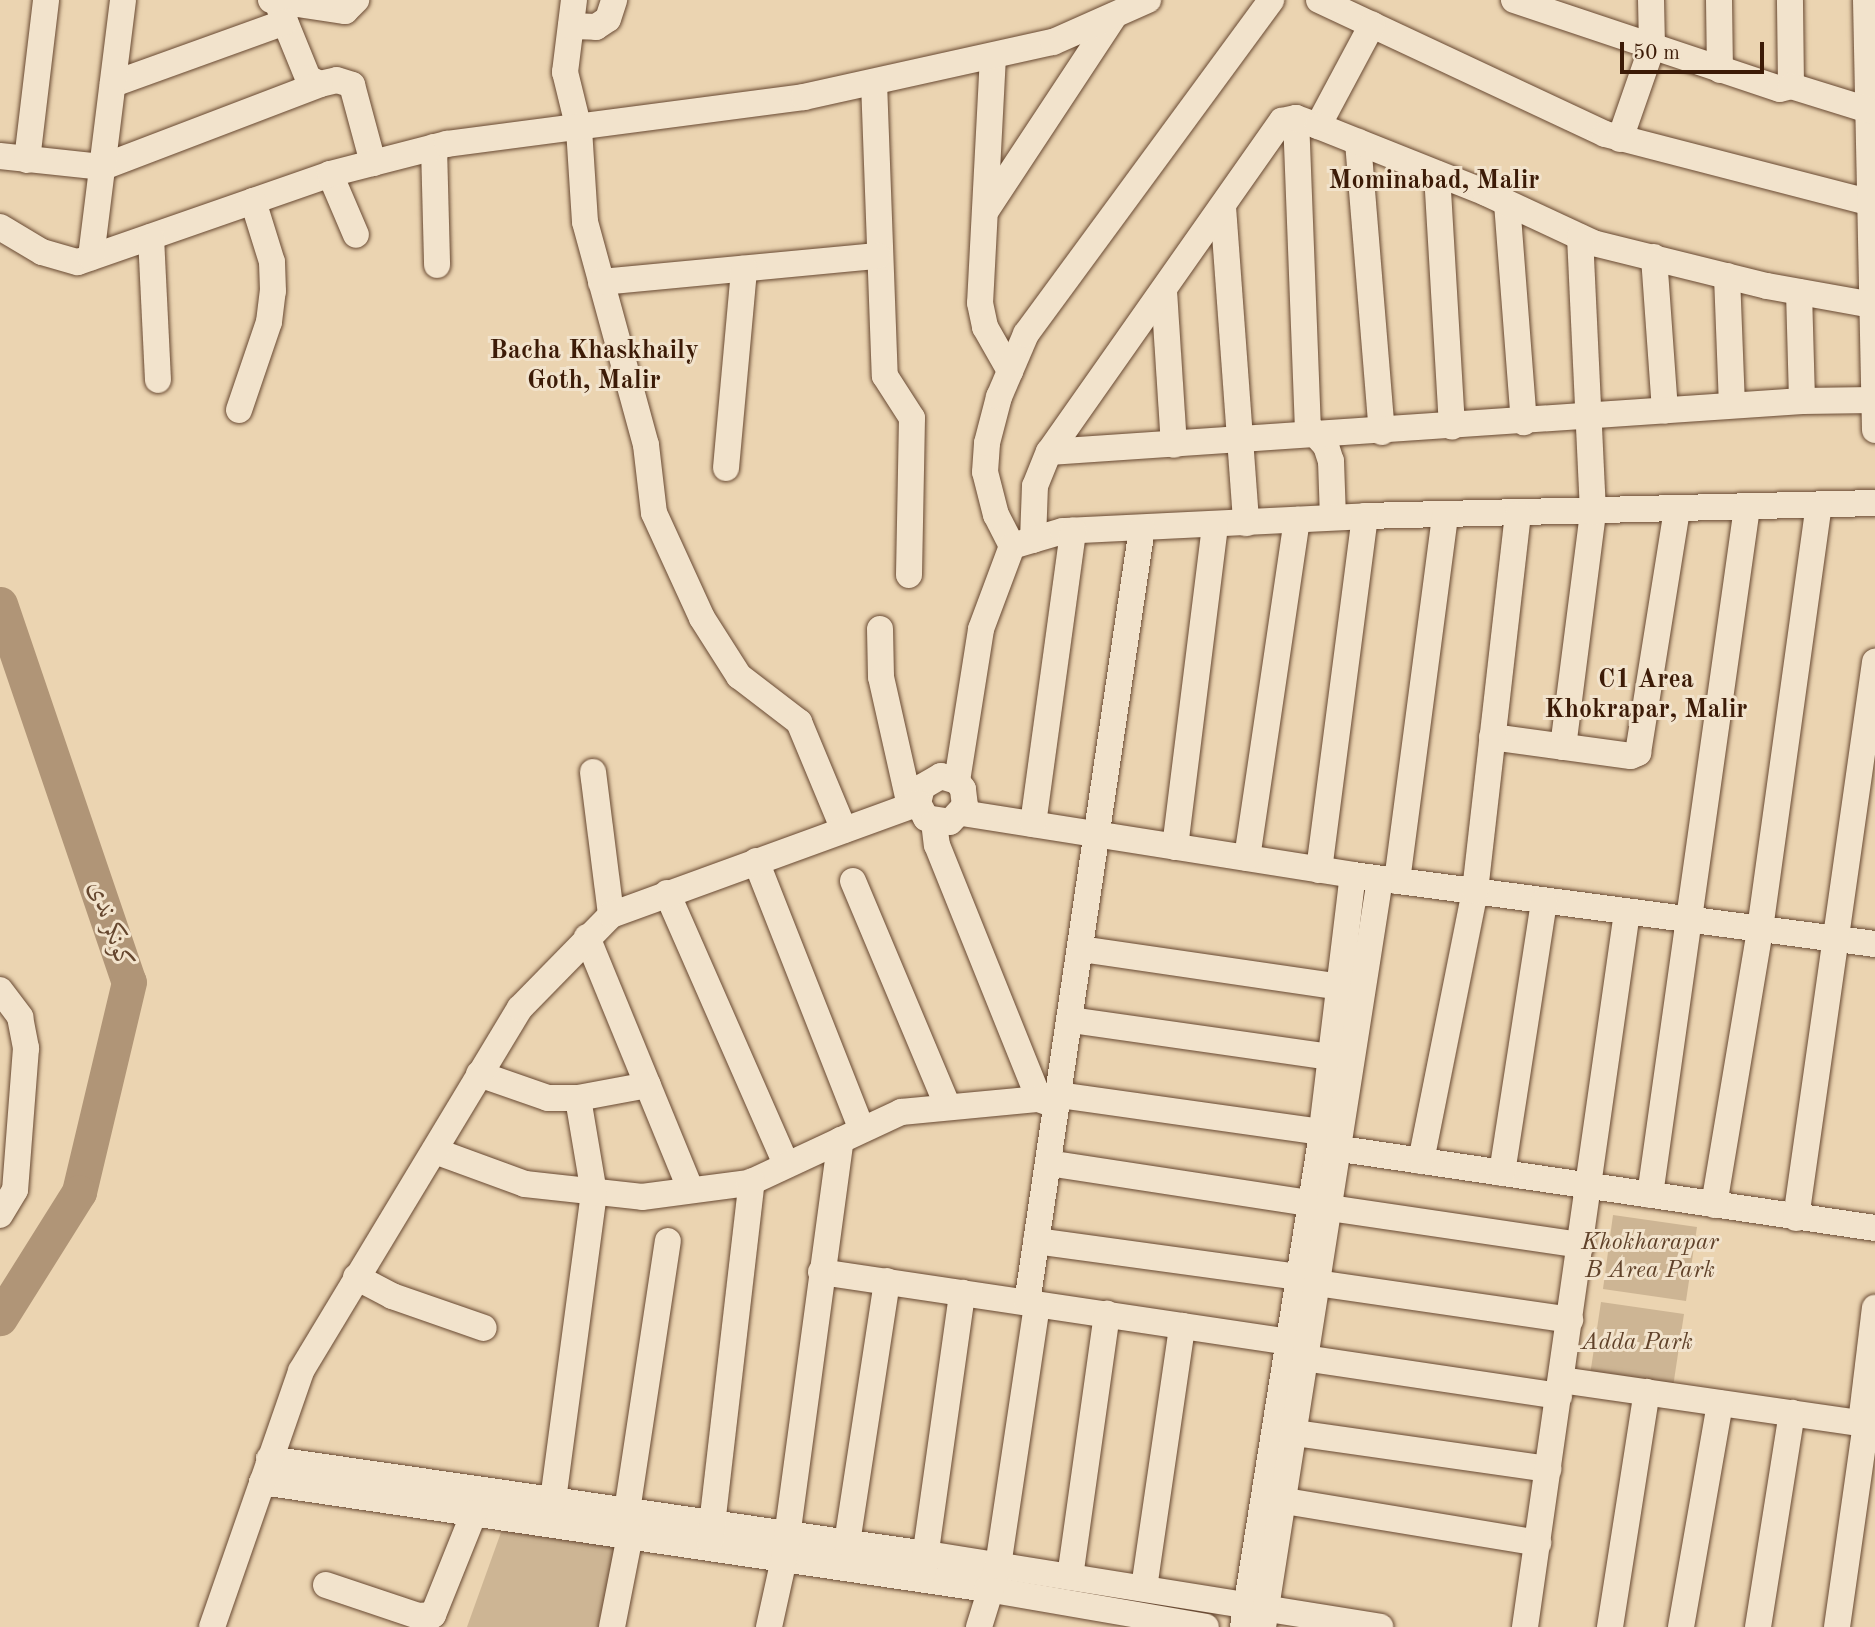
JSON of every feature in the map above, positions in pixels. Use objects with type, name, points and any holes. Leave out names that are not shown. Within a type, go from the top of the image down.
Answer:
[{"type":"street","points":[[27,160],[46,0]]},
{"type":"street","points":[[91,257],[123,0]]},
{"type":"street","points":[[113,83],[277,8],[345,11],[356,0]]},
{"type":"street","points":[[574,0],[565,72],[579,130],[585,222],[646,445],[654,513],[702,618],[739,676],[799,722],[844,830]]},
{"type":"street","points":[[571,26],[596,27],[608,19],[614,0]]},
{"type":"street","points":[[0,227],[42,252],[78,262],[330,174],[434,147],[579,130],[804,97],[1053,42],[1148,0]]},
{"type":"street","points":[[1023,543],[996,515],[985,472],[987,443],[1010,371],[1026,334],[1270,0]]},
{"type":"street","points":[[1319,0],[1620,139],[1871,203]]},
{"type":"street","points":[[1514,0],[1768,86],[1791,86],[1868,110]]},
{"type":"street","points":[[1620,139],[1652,47],[1651,0]]},
{"type":"street","points":[[1719,0],[1720,70]]},
{"type":"street","points":[[1790,0],[1791,86]]},
{"type":"street","points":[[1866,0],[1875,430]]},
{"type":"street","points":[[277,8],[308,78],[320,83]]},
{"type":"street","points":[[984,213],[1115,15]]},
{"type":"street","points":[[1333,517],[1331,461],[1326,446],[1315,437],[1308,426],[1307,122],[1372,25]]},
{"type":"street","points":[[993,55],[984,213],[982,319],[1010,371]]},
{"type":"street","points":[[0,156],[103,167],[320,83],[337,79],[352,85],[373,163]]},
{"type":"street","points":[[874,82],[878,256],[885,376],[912,418],[909,575]]},
{"type":"street","points":[[212,1627],[301,1371],[520,1008],[611,915],[844,830],[921,810],[950,822],[962,813],[966,797],[957,781],[981,629],[1023,543],[1035,486],[1049,452],[1223,207],[1266,138],[1282,121],[1307,122],[1359,142],[1507,202],[1580,237],[1727,276],[1873,305]]},
{"type":"street","points":[[1359,142],[1382,432]]},
{"type":"street","points":[[434,147],[437,265]]},
{"type":"street","points":[[330,174],[356,235]]},
{"type":"street","points":[[1437,174],[1452,427]]},
{"type":"street","points":[[239,410],[269,322],[273,291],[272,262],[253,201]]},
{"type":"street","points":[[1507,202],[1524,422]]},
{"type":"street","points":[[1223,207],[1246,523]]},
{"type":"street","points":[[150,237],[158,380]]},
{"type":"street","points":[[1563,747],[1593,512],[1580,237]]},
{"type":"street","points":[[601,282],[878,256]]},
{"type":"street","points":[[1654,257],[1665,411]]},
{"type":"street","points":[[726,468],[744,269]]},
{"type":"street","points":[[1727,276],[1732,405]]},
{"type":"street","points":[[1164,291],[1174,445]]},
{"type":"street","points":[[1799,292],[1802,401]]},
{"type":"street","points":[[1049,452],[1315,437],[1732,405],[1874,400]]},
{"type":"street","points":[[1023,543],[1073,531],[1333,517],[1875,503]]},
{"type":"street","points":[[1714,1205],[1760,929],[1819,505]]},
{"type":"street","points":[[1650,1195],[1747,507]]},
{"type":"street","points":[[1492,737],[1631,756],[1638,753],[1677,509]]},
{"type":"street","points":[[1421,1161],[1475,891],[1518,514]]},
{"type":"street","points":[[1327,1142],[1388,880],[1445,515]]},
{"type":"street","points":[[1319,870],[1365,516]]},
{"type":"street","points":[[1247,858],[1297,520]]},
{"type":"street","points":[[1175,847],[1215,525]]},
{"type":"street","points":[[979,1627],[992,1578],[1032,1304],[1037,1241],[1048,1163],[1052,1100],[1070,1020],[1142,528]]},
{"type":"street","points":[[1033,824],[1073,531]]},
{"type":"street","points":[[880,629],[881,677],[921,810],[1052,1100]]},
{"type":"street","points":[[1796,1218],[1833,939],[1875,662]]},
{"type":"street","points":[[593,772],[611,915]]},
{"type":"street","points":[[921,810],[922,788],[933,778],[957,781]]},
{"type":"street","points":[[962,813],[1353,875],[1875,944]]},
{"type":"street","points":[[756,861],[851,1133],[821,1272],[785,1547],[769,1627]]},
{"type":"street","points":[[1255,1617],[1294,1352],[1319,1206],[1327,1142],[1331,1057],[1353,875]]},
{"type":"street","points":[[853,881],[948,1107]]},
{"type":"street","points":[[667,893],[786,1164]]},
{"type":"street","points":[[1502,1173],[1544,901]]},
{"type":"street","points":[[1525,1627],[1627,912]]},
{"type":"street","points":[[587,937],[690,1188]]},
{"type":"street","points":[[1081,949],[1340,988]]},
{"type":"street","points":[[0,990],[20,1017],[26,1048],[16,1190],[0,1215]]},
{"type":"street","points":[[1070,1020],[1331,1057]]},
{"type":"street","points":[[479,1074],[548,1098],[578,1098],[648,1085]]},
{"type":"street","points":[[553,1500],[594,1193],[578,1098]]},
{"type":"street","points":[[435,1151],[525,1184],[642,1197],[752,1181],[901,1112],[1052,1100],[1327,1142],[1421,1161],[1875,1228]]},
{"type":"street","points":[[1048,1163],[1581,1245]]},
{"type":"street","points":[[711,1535],[752,1181]]},
{"type":"street","points":[[612,1627],[668,1241]]},
{"type":"street","points":[[1037,1241],[1570,1320]]},
{"type":"street","points":[[821,1272],[1182,1326],[1294,1352],[1560,1388],[1647,1392],[1867,1424]]},
{"type":"street","points":[[356,1277],[392,1296],[484,1328]]},
{"type":"street","points":[[847,1543],[887,1281]]},
{"type":"street","points":[[922,1581],[962,1293]]},
{"type":"street","points":[[1837,1627],[1867,1424],[1875,1308]]},
{"type":"street","points":[[1070,1577],[1107,1314]]},
{"type":"street","points":[[1144,1588],[1182,1326]]},
{"type":"street","points":[[1274,1499],[1295,1433],[1294,1352]]},
{"type":"street","points":[[1609,1627],[1647,1392]]},
{"type":"street","points":[[1681,1627],[1720,1403]]},
{"type":"street","points":[[1758,1627],[1792,1413]]},
{"type":"street","points":[[1295,1433],[1548,1469]]},
{"type":"street","points":[[265,1471],[553,1500],[629,1523]]},
{"type":"street","points":[[265,1471],[474,1513],[629,1523],[785,1547],[922,1581],[1070,1577],[1144,1588],[1255,1617],[1380,1627]]},
{"type":"street","points":[[1274,1499],[1538,1543]]},
{"type":"street","points":[[326,1585],[418,1616],[432,1615],[474,1513]]},
{"type":"street","points":[[785,1547],[847,1543],[926,1554],[992,1578],[1206,1627]]},
{"type":"green space","name":"Khokharapar B Area Park","points":[[1613,1215],[1697,1227],[1686,1301],[1603,1289]]},
{"type":"green space","name":"Adda Park","points":[[1601,1302],[1684,1314],[1673,1387],[1590,1375]]},
{"type":"green space","points":[[504,1524],[617,1540],[598,1627],[467,1627]]},
{"type":"waterway","name":"کونکر ندی","points":[[0,604],[129,982],[79,1192],[0,1318]]},
{"type":"district","name":"Mominabad, Malir","points":[[1434,182]]},
{"type":"district","name":"Bacha Khaskhaily Goth, Malir","points":[[594,367]]},
{"type":"district","name":"C1 Area Khokrapar, Malir","points":[[1646,696]]}]
